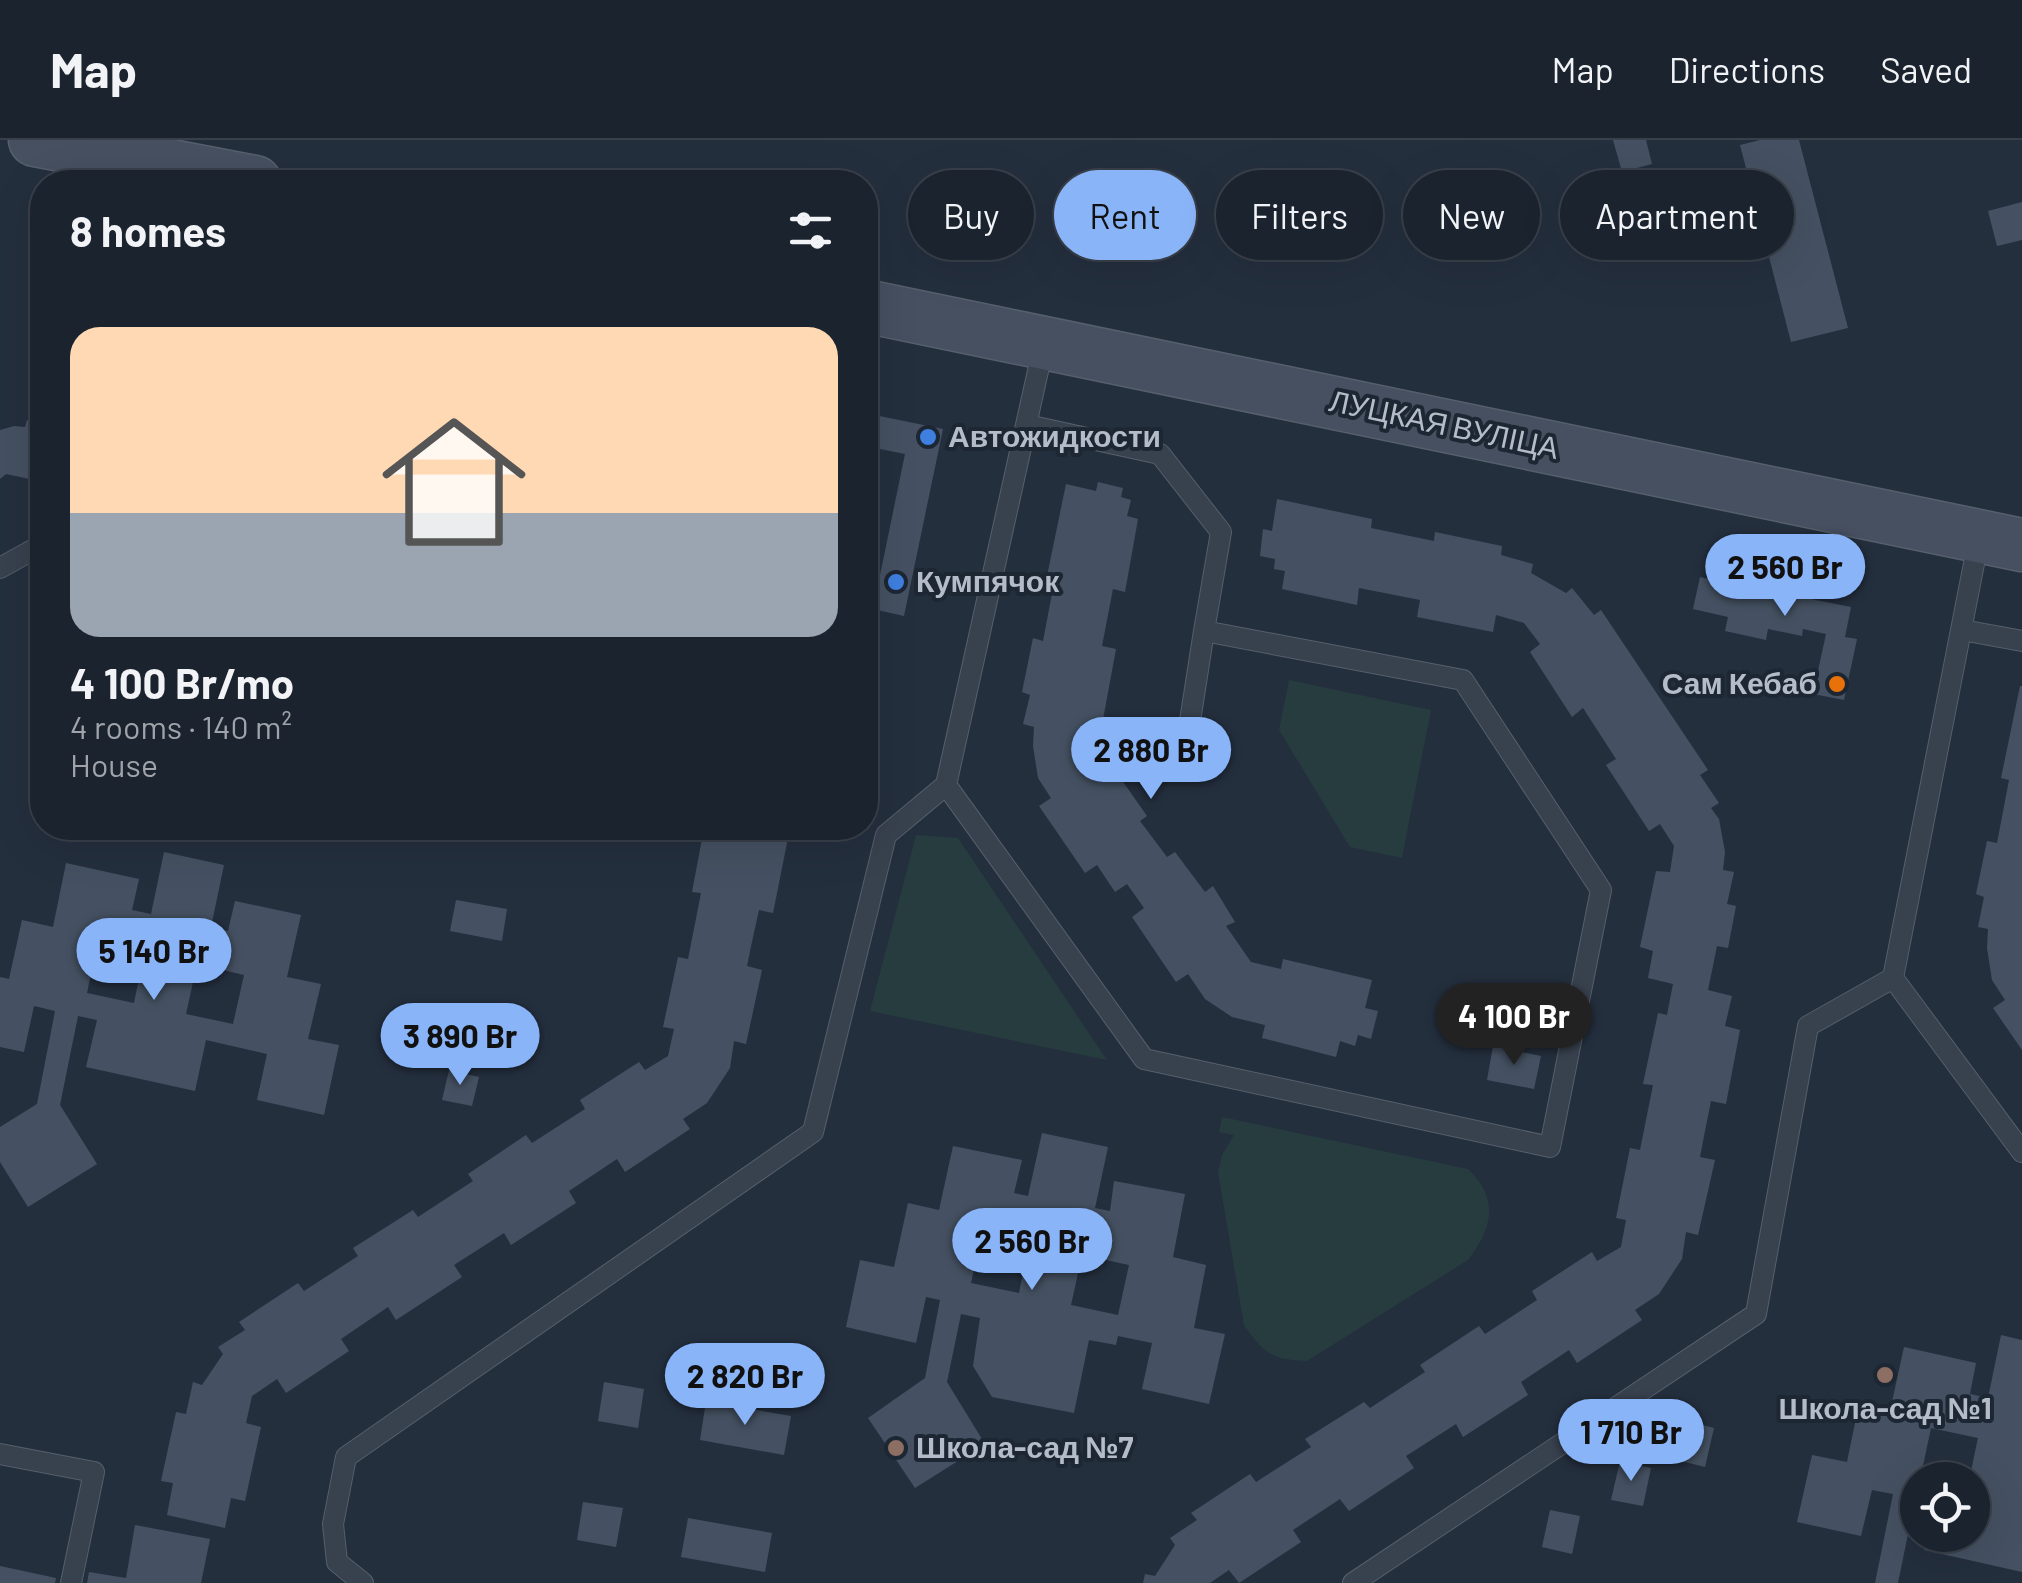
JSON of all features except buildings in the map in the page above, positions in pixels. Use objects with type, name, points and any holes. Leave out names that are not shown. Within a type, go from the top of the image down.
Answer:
[{"type":"main road","points":[[35,140],[191,170]]},
{"type":"main road","name":"ЛУЦКАЯ ВУЛІЦА","points":[[878,309],[2001,540]]},
{"type":"lane","points":[[363,1583],[337,1562],[333,1524],[346,1457],[813,1132],[886,835],[946,785],[1045,342]]},
{"type":"lane","points":[[1027,425],[1160,454],[1221,532],[1190,721]]},
{"type":"lane","points":[[2001,540],[1962,630],[1893,978],[2022,1152]]},
{"type":"lane","points":[[0,568],[30,551]]},
{"type":"lane","points":[[1962,630],[2022,642]]},
{"type":"lane","points":[[946,785],[1144,1060],[1550,1148],[1602,890],[1463,680],[1204,631]]},
{"type":"lane","points":[[1353,1583],[1756,1314],[1808,1026],[1893,978]]},
{"type":"lane","points":[[0,1454],[94,1472],[71,1583]]},
{"type":"green space","points":[[1289,680],[1431,710],[1402,858],[1350,847],[1279,730]]},
{"type":"green space","points":[[916,835],[958,838],[1107,1060],[870,1011]]},
{"type":"green space","points":[[1222,1117],[1468,1169],[1485,1191],[1488,1202],[1483,1236],[1468,1260],[1307,1361],[1277,1357],[1263,1348],[1244,1325],[1218,1172],[1222,1155],[1234,1135],[1219,1132]]},
{"type":"place","name":"Автожидкости","points":[[928,437]]},
{"type":"place","name":"Кумпячок","points":[[896,582]]},
{"type":"place","name":"Сам Кебаб","points":[[1837,684]]},
{"type":"place","name":"Школа-сад №1","points":[[1885,1375]]},
{"type":"place","name":"Школа-сад №7","points":[[896,1448]]}]
